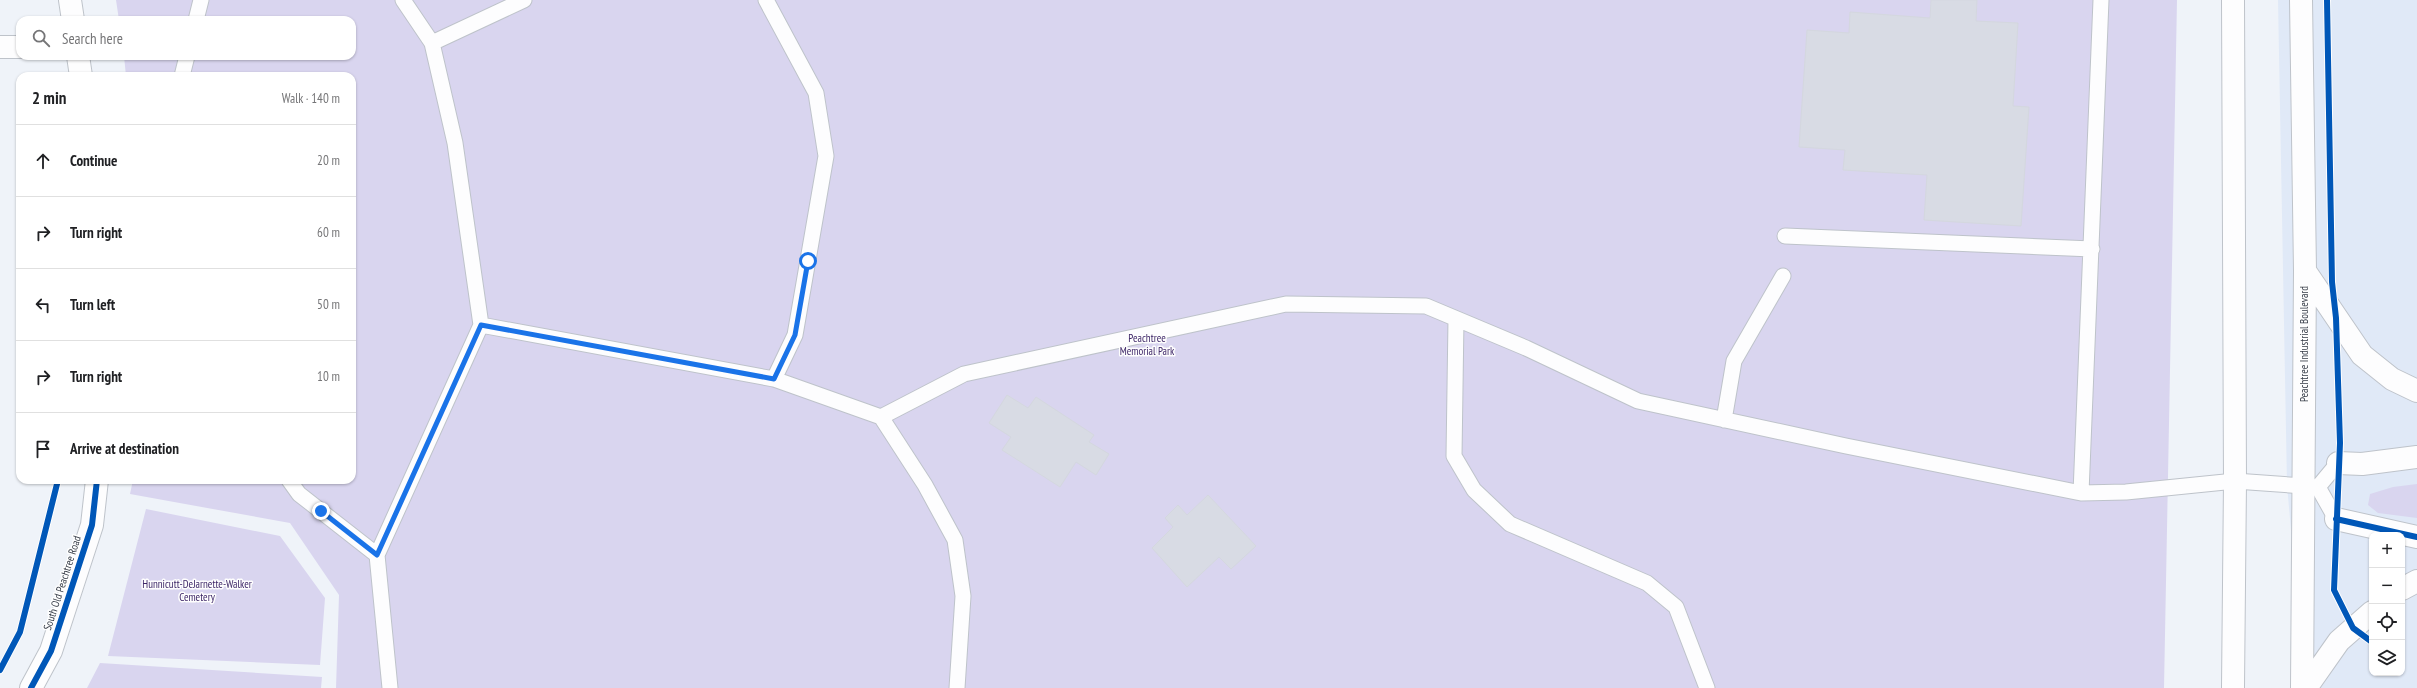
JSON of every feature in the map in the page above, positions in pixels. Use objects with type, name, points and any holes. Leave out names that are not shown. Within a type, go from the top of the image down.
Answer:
[{"type":"main road","points":[[70,0],[72,16]]},
{"type":"main road","points":[[2233,0],[2235,481],[2233,688]]},
{"type":"main road","name":"Peachtree Industrial Boulevard","points":[[2301,0],[2304,271],[2311,487],[2302,688]]},
{"type":"main road","points":[[0,47],[16,47]]},
{"type":"main road","points":[[79,60],[80,72]]},
{"type":"main road","points":[[2304,271],[2362,355],[2392,379],[2417,391]]},
{"type":"main road","points":[[2338,463],[2362,464],[2417,457]]},
{"type":"main road","name":"South Old Peachtree Road","points":[[31,688],[51,651],[92,525],[97,484]]},
{"type":"main road","points":[[2336,518],[2417,536]]},
{"type":"main road","points":[[2405,587],[2417,581]]},
{"type":"main road","points":[[2306,688],[2339,640],[2369,615]]},
{"type":"lane","points":[[197,16],[201,0]]},
{"type":"lane","points":[[390,688],[377,555],[481,325],[455,143],[432,43],[404,0]]},
{"type":"lane","points":[[432,43],[524,0]]},
{"type":"lane","points":[[766,0],[816,93],[826,156],[795,335],[774,379]]},
{"type":"lane","points":[[2082,493],[2101,0]]},
{"type":"lane","points":[[183,72],[186,60]]},
{"type":"lane","points":[[1785,236],[2092,249]]},
{"type":"lane","points":[[1724,420],[1734,361],[1783,276]]},
{"type":"lane","points":[[881,417],[964,374],[1286,304],[1426,306],[1526,348],[1638,401],[2082,493],[2126,492],[2235,481],[2311,487],[2338,463]]},
{"type":"lane","points":[[1456,319],[1454,456],[1474,490],[1510,524],[1647,583],[1676,607],[1707,688]]},
{"type":"lane","points":[[481,325],[774,379],[881,417],[925,485],[955,540],[963,596],[957,688]]},
{"type":"lane","points":[[292,484],[299,494],[377,555]]},
{"type":"lane","points":[[2311,487],[2336,518]]},
{"type":"shaded area","points":[[2278,0],[2417,0],[2417,688],[2305,688],[2287,485]]},
{"type":"green space","name":"Peachtree Memorial Park","points":[[116,0],[2177,0],[2164,688],[336,688],[339,595],[290,523],[130,494],[132,484],[356,484],[356,72],[126,72],[124,60],[356,60],[356,16],[118,16]]},
{"type":"green space","points":[[2417,484],[2417,518],[2378,513],[2368,505],[2370,494],[2393,487]]},
{"type":"green space","name":"Hunnicutt-DeJarnette-Walker Cemetery","points":[[146,509],[280,536],[325,598],[320,665],[108,656]]},
{"type":"green space","points":[[100,663],[322,677],[321,688],[87,688]]},
{"type":"building","points":[[1931,0],[1977,0],[1976,21],[2018,23],[2013,106],[2029,107],[2021,226],[1924,220],[1927,175],[1843,170],[1845,150],[1799,147],[1807,30],[1849,33],[1850,12],[1930,18]]},
{"type":"building","points":[[1007,395],[1028,408],[1036,397],[1094,435],[1089,442],[1109,454],[1096,475],[1076,462],[1060,487],[1002,450],[1011,437],[989,423]]},
{"type":"building","points":[[1208,495],[1256,546],[1231,569],[1219,557],[1187,587],[1152,548],[1173,527],[1165,518],[1178,505],[1187,515]]},
{"type":"cycle path","points":[[2327,0],[2332,282],[2336,318],[2340,443],[2334,590],[2353,628],[2369,640]]},
{"type":"cycle path","points":[[0,670],[20,632],[57,484]]},
{"type":"cycle path","points":[[31,688],[51,651],[92,525],[97,484]]},
{"type":"cycle path","points":[[2336,519],[2417,537]]},
{"type":"route","points":[[321,511],[377,555],[481,325],[774,379],[795,335],[808,261]]}]
